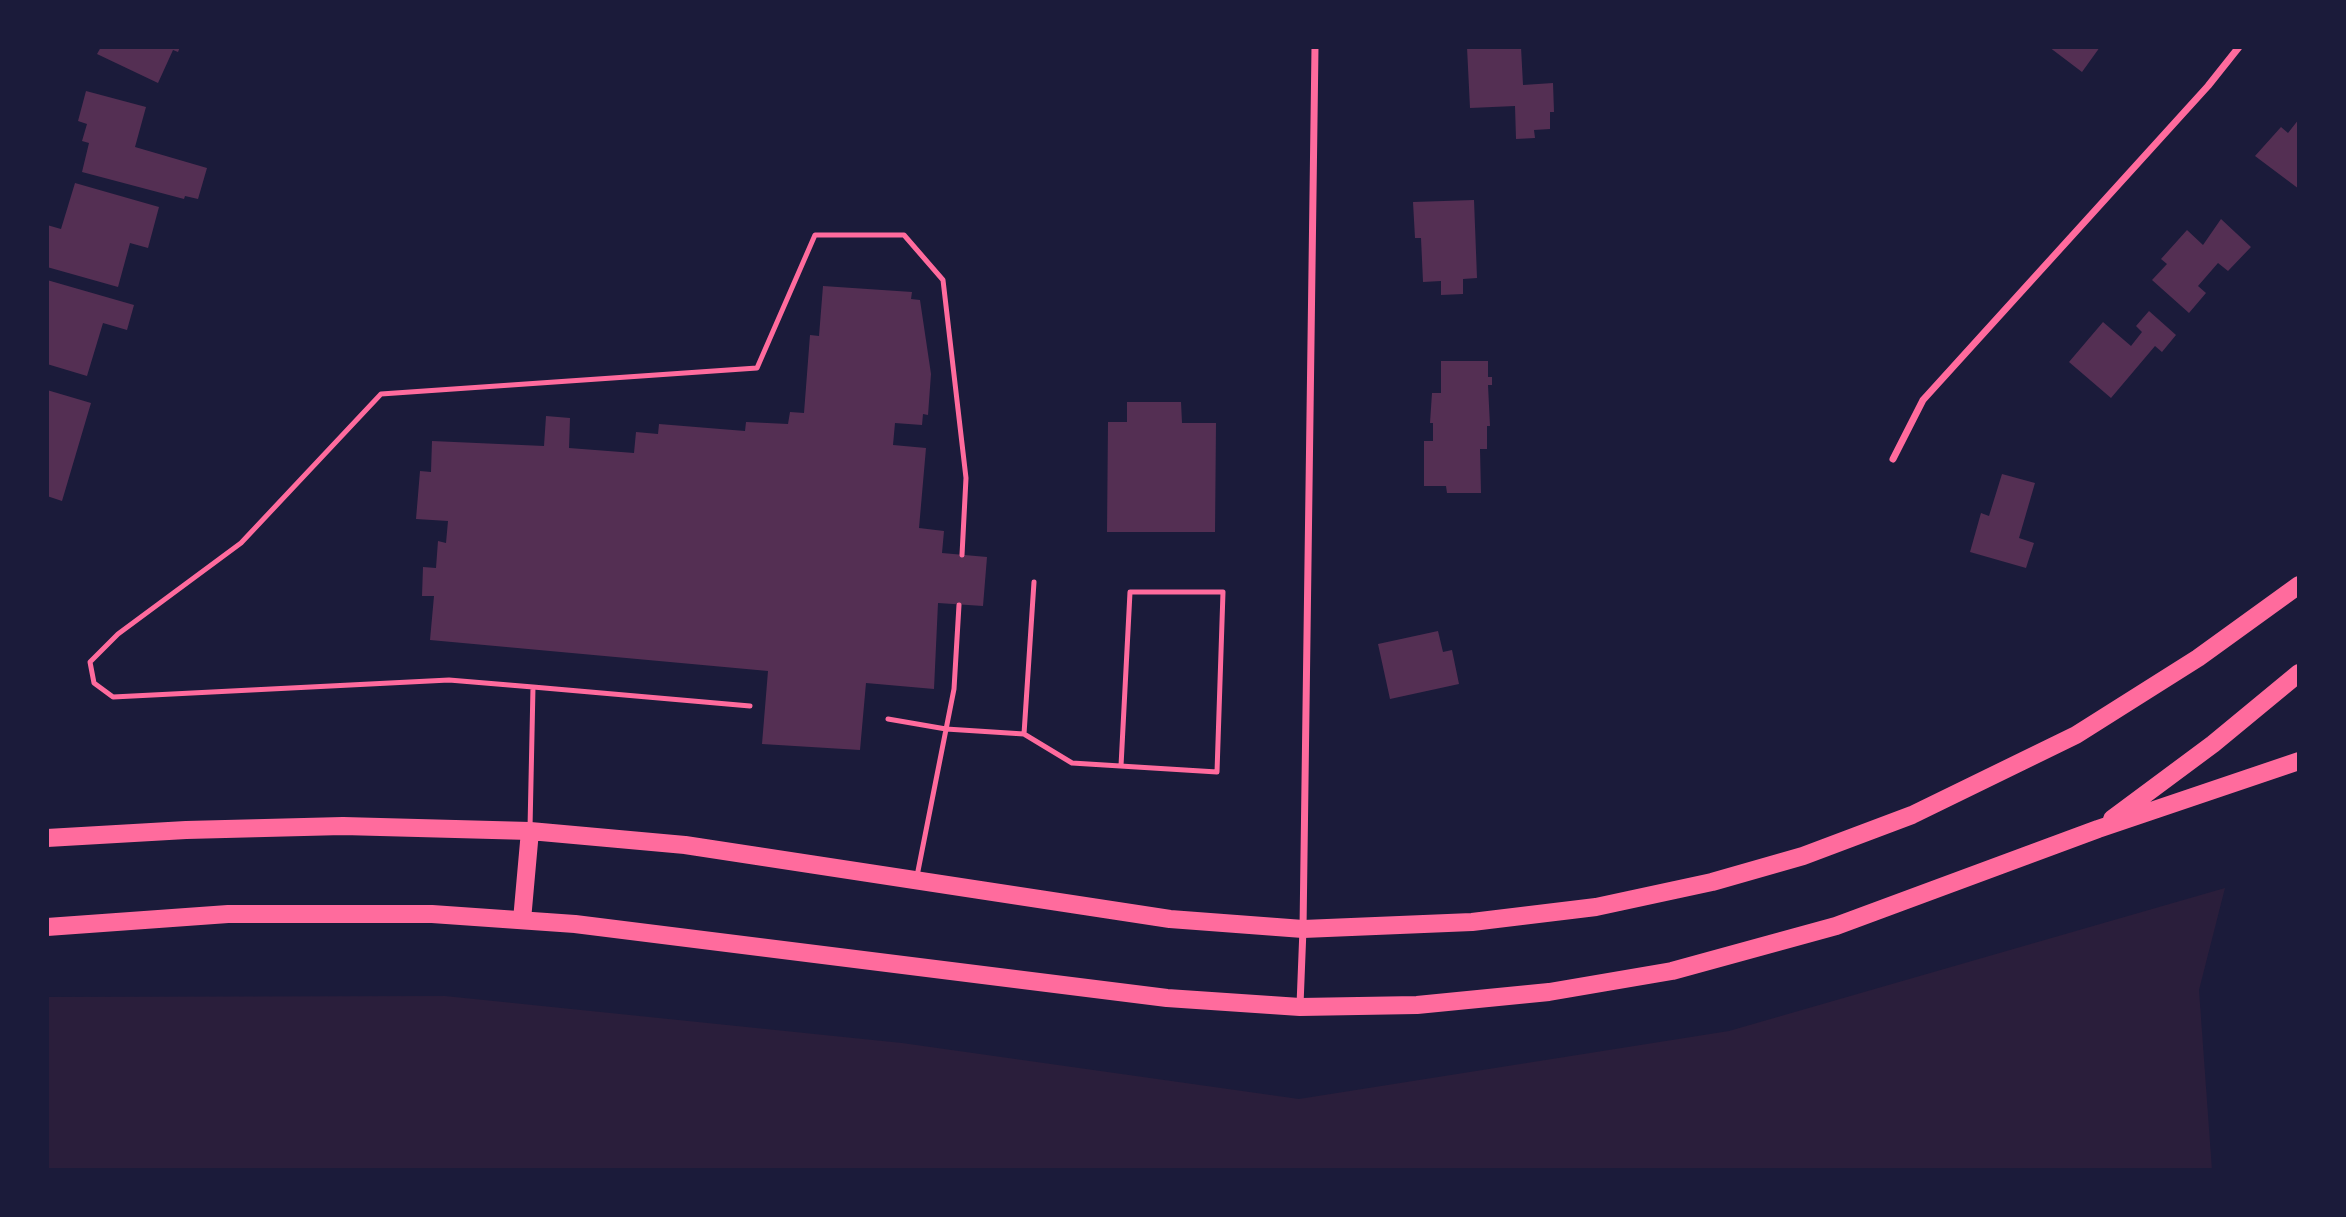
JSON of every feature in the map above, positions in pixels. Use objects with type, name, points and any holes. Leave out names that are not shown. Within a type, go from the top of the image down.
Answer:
[{"type":"main road","points":[[47,838],[186,830],[343,826],[530,831],[685,845],[1170,919],[1303,929],[1472,922],[1596,907],[1712,882],[1803,856],[1912,816],[2076,735],[2198,658],[2299,585]]},
{"type":"main road","points":[[2098,829],[2213,744],[2299,673]]},
{"type":"main road","points":[[47,926],[228,914],[432,914],[575,924],[1167,998],[1300,1006],[1430,1004],[1549,992],[1671,971],[1836,926],[2098,829],[2299,761]]},
{"type":"main road","points":[[522,920],[530,831]]},
{"type":"street","points":[[1300,1006],[1315,47]]},
{"type":"street","points":[[1893,459],[1923,400],[2208,86],[2239,47]]},
{"type":"lane","points":[[750,706],[449,680],[113,697],[94,683],[90,662],[118,634],[241,543],[381,394],[757,368],[815,235],[904,235],[943,280],[966,478],[962,555]]},
{"type":"lane","points":[[1024,734],[1034,582]]},
{"type":"lane","points":[[888,719],[946,729],[1024,734],[1072,763],[1217,772],[1223,592],[1129,592],[1121,766]]},
{"type":"lane","points":[[916,879],[954,688],[959,605]]},
{"type":"lane","points":[[530,831],[533,687]]},
{"type":"shaded area","points":[[2225,888],[2199,990],[2212,1170],[47,1170],[47,997],[445,996],[902,1043],[1299,1099],[1729,1031]]},
{"type":"building","points":[[101,47],[180,47],[178,52],[173,50],[158,83],[97,54]]},
{"type":"building","points":[[1467,47],[1521,47],[1523,85],[1553,83],[1554,112],[1550,112],[1550,129],[1534,130],[1535,138],[1516,139],[1515,106],[1470,108]]},
{"type":"building","points":[[2049,47],[2100,47],[2082,72]]},
{"type":"building","points":[[86,91],[146,107],[135,147],[207,168],[198,199],[185,196],[184,199],[82,172],[89,143],[82,141],[87,124],[78,121]]},
{"type":"building","points":[[2299,119],[2299,189],[2255,156],[2281,127],[2288,133]]},
{"type":"building","points":[[75,183],[159,207],[148,248],[130,243],[118,287],[47,267],[47,225],[61,229]]},
{"type":"building","points":[[1474,200],[1477,278],[1463,279],[1463,294],[1441,295],[1441,281],[1423,282],[1421,238],[1415,238],[1413,202]]},
{"type":"building","points":[[2221,219],[2251,247],[2228,271],[2218,263],[2198,286],[2206,293],[2189,313],[2152,280],[2167,264],[2161,259],[2187,230],[2203,245]]},
{"type":"building","points":[[47,280],[134,305],[127,330],[103,323],[87,376],[47,364]]},
{"type":"building","points":[[823,286],[912,292],[911,299],[920,300],[931,374],[928,415],[923,414],[922,425],[895,423],[893,445],[926,448],[919,528],[944,531],[942,553],[987,557],[983,606],[938,603],[934,689],[866,683],[860,750],[762,744],[768,671],[430,640],[434,596],[422,596],[423,567],[436,568],[438,541],[446,543],[448,521],[416,519],[420,471],[431,472],[432,441],[544,446],[546,416],[570,418],[569,448],[634,453],[636,432],[658,434],[659,424],[745,431],[746,422],[788,424],[790,412],[804,413],[810,335],[819,336]]},
{"type":"building","points":[[2149,311],[2176,335],[2162,352],[2155,346],[2111,398],[2069,362],[2103,322],[2131,346],[2142,332],[2136,326]]},
{"type":"building","points":[[1441,361],[1488,361],[1488,377],[1492,377],[1492,385],[1488,385],[1490,426],[1487,426],[1487,449],[1480,449],[1481,493],[1447,493],[1446,486],[1424,486],[1424,441],[1433,441],[1433,423],[1430,423],[1432,393],[1441,393]]},
{"type":"building","points":[[47,390],[91,403],[62,501],[47,496]]},
{"type":"building","points":[[1127,402],[1181,402],[1182,423],[1216,423],[1215,532],[1107,532],[1108,422],[1127,422]]},
{"type":"building","points":[[2002,474],[2035,483],[2019,538],[2034,543],[2026,568],[1970,552],[1981,513],[1989,516]]},
{"type":"building","points":[[1438,631],[1443,652],[1452,650],[1459,684],[1390,699],[1378,644]]}]
